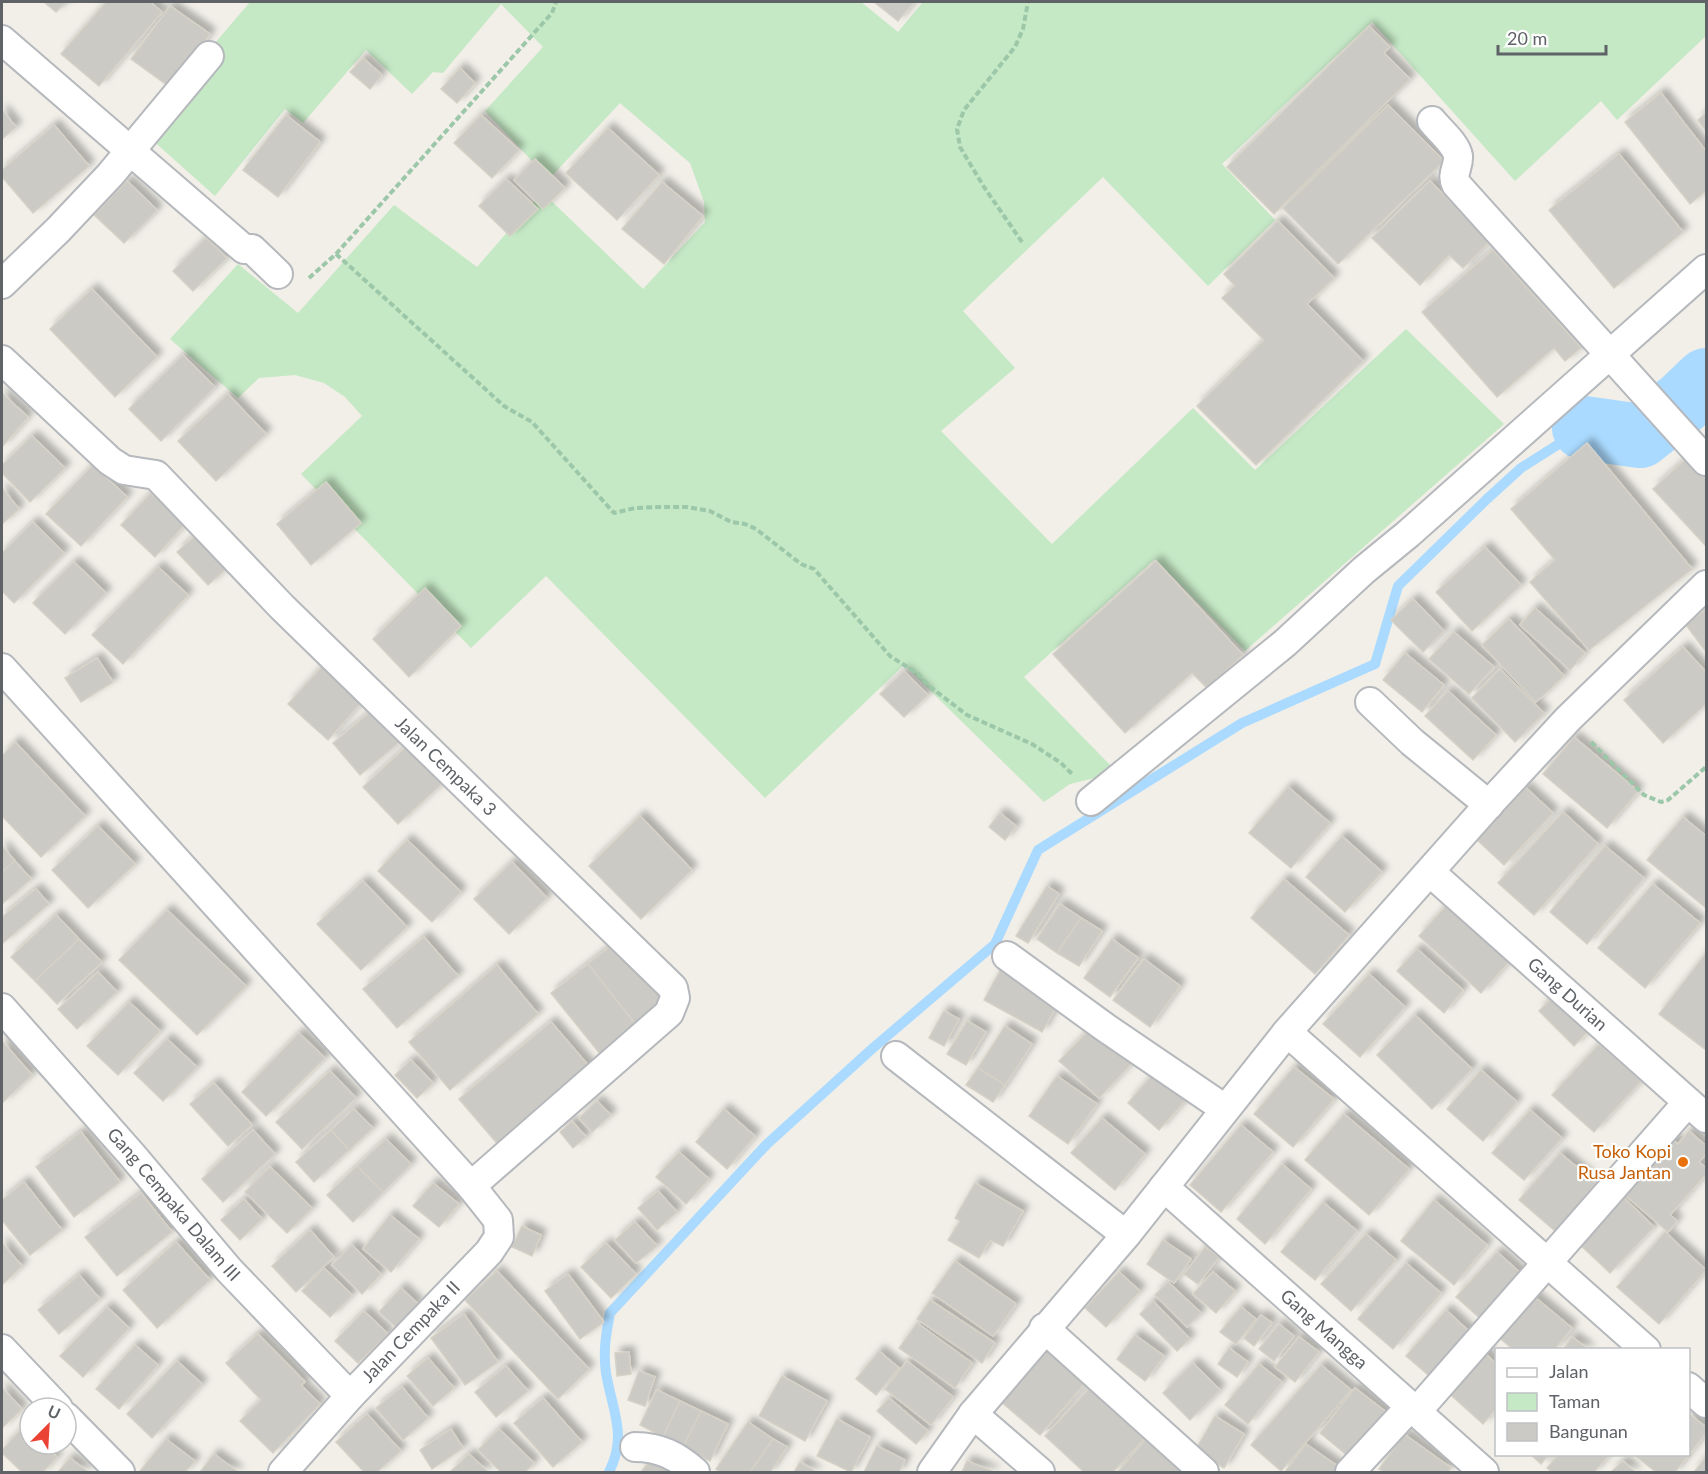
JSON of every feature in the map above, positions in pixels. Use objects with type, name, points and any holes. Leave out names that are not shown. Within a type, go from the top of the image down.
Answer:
[{"type":"street","points":[[2,40],[244,249],[252,249],[278,274]]},
{"type":"street","points":[[2,284],[110,175],[209,56]]},
{"type":"street","points":[[1432,122],[1456,151],[1458,158],[1453,176],[1456,184],[1707,461]]},
{"type":"street","points":[[1095,798],[1285,643],[1364,570],[1612,355],[1707,269]]},
{"type":"street","name":"Jalan Cempaka 3","points":[[2,360],[110,461],[124,470],[156,476],[282,607],[673,988],[675,998],[669,1013],[471,1186]]},
{"type":"street","points":[[932,1473],[973,1414],[1044,1328],[1126,1235],[1287,1032],[1568,719],[1707,585]]},
{"type":"street","name":"Jalan Cempaka II","points":[[2,668],[471,1186],[498,1220],[499,1237],[489,1252],[350,1396],[283,1473]]},
{"type":"street","points":[[1370,702],[1412,742],[1489,805]]},
{"type":"street","name":"Gang Durian","points":[[1430,872],[1697,1110]]},
{"type":"street","points":[[1006,956],[1225,1109]]},
{"type":"street","name":"Gang Cempaka Dalam III","points":[[2,1008],[132,1155],[229,1270],[350,1396]]},
{"type":"street","points":[[1287,1032],[1644,1348]]},
{"type":"street","points":[[896,1056],[1126,1235]]},
{"type":"street","points":[[1350,1473],[1414,1409],[1548,1263],[1697,1110]]},
{"type":"street","name":"Gang Mangga","points":[[1164,1187],[1484,1473]]},
{"type":"street","points":[[1044,1328],[1204,1473]]},
{"type":"street","points":[[2,1349],[47,1396]]},
{"type":"street","points":[[1690,1388],[1707,1403]]},
{"type":"street","points":[[973,1414],[1040,1473]]},
{"type":"street","points":[[78,1429],[120,1473]]},
{"type":"street","points":[[635,1447],[650,1447],[665,1451],[695,1473]]},
{"type":"path","points":[[278,274],[294,282],[308,279],[336,254],[552,13],[556,2]]},
{"type":"path","points":[[1022,242],[960,147],[957,129],[964,110],[1015,47],[1023,29],[1028,2]]},
{"type":"path","points":[[336,254],[504,406],[532,422],[614,513],[635,508],[687,507],[710,511],[731,522],[745,524],[766,535],[801,564],[814,569],[890,656],[909,668],[967,715],[1032,744],[1061,763],[1095,798]]},
{"type":"path","points":[[1568,719],[1644,795],[1653,800],[1661,802],[1668,800],[1707,767]]},
{"type":"green space","points":[[250,2],[861,2],[898,32],[923,2],[1706,2],[1706,36],[1617,120],[1601,101],[1515,181],[1372,22],[1222,164],[1275,220],[1208,286],[1103,177],[963,311],[1015,368],[941,431],[1052,544],[1193,408],[1255,470],[1406,329],[1504,424],[1245,651],[1155,559],[1024,677],[1111,766],[1099,777],[1070,784],[1044,802],[904,665],[765,798],[546,576],[471,648],[301,474],[362,416],[345,397],[324,383],[295,375],[259,378],[238,398],[170,339],[238,264],[298,313],[394,205],[477,267],[542,192],[643,289],[705,222],[704,202],[690,163],[620,103],[549,179],[485,111],[543,47],[501,4],[443,73],[433,72],[412,94],[366,50],[303,123],[285,109],[215,196],[141,130]]},
{"type":"building","points":[[44,2],[66,2],[56,12]]},
{"type":"building","points":[[106,2],[150,2],[162,12],[99,86],[61,54]]},
{"type":"building","points":[[874,2],[914,2],[898,21]]},
{"type":"building","points":[[170,6],[210,34],[171,88],[131,59]]},
{"type":"building","points":[[1369,26],[1390,47],[1384,53],[1410,79],[1274,214],[1227,167]]},
{"type":"building","points":[[363,58],[382,75],[370,89],[350,72]]},
{"type":"building","points":[[460,68],[475,83],[457,103],[441,89]]},
{"type":"building","points":[[1661,93],[1706,151],[1706,191],[1690,204],[1625,122]]},
{"type":"building","points":[[1388,105],[1444,161],[1338,264],[1283,208]]},
{"type":"building","points":[[2,110],[16,127],[2,139]]},
{"type":"building","points":[[1706,113],[1706,131],[1698,120]]},
{"type":"building","points":[[286,115],[320,142],[278,197],[243,170]]},
{"type":"building","points":[[481,115],[519,150],[492,178],[454,143]]},
{"type":"building","points":[[54,125],[89,166],[33,213],[2,177],[2,170]]},
{"type":"building","points":[[608,128],[659,175],[617,220],[566,173]]},
{"type":"building","points":[[1619,154],[1683,232],[1614,288],[1549,210]]},
{"type":"building","points":[[535,159],[565,188],[543,209],[514,180]]},
{"type":"building","points":[[506,179],[538,209],[510,236],[479,206]]},
{"type":"building","points":[[127,181],[157,210],[124,243],[94,215]]},
{"type":"building","points":[[1430,181],[1490,241],[1463,268],[1449,255],[1420,285],[1372,238]]},
{"type":"building","points":[[662,182],[703,216],[664,264],[622,229]]},
{"type":"building","points":[[1278,221],[1334,278],[1307,304],[1363,361],[1256,465],[1197,406],[1264,340],[1222,298],[1235,286],[1224,274]]},
{"type":"building","points":[[206,238],[227,258],[193,291],[173,271]]},
{"type":"building","points":[[1493,250],[1581,348],[1565,361],[1554,348],[1497,397],[1422,312]]},
{"type":"building","points":[[92,289],[157,357],[115,397],[50,329]]},
{"type":"building","points":[[183,355],[215,387],[161,441],[129,409]]},
{"type":"building","points":[[2,393],[28,417],[2,447]]},
{"type":"building","points":[[228,394],[266,434],[216,481],[178,441]]},
{"type":"building","points":[[32,436],[65,468],[30,502],[2,473],[2,465]]},
{"type":"building","points":[[1587,443],[1692,569],[1589,650],[1530,582],[1555,560],[1511,509]]},
{"type":"building","points":[[1690,455],[1706,473],[1706,546],[1653,489]]},
{"type":"building","points":[[93,465],[127,497],[81,546],[46,514]]},
{"type":"building","points":[[326,482],[361,523],[311,565],[277,524]]},
{"type":"building","points":[[2,488],[19,509],[2,524]]},
{"type":"building","points":[[151,493],[185,524],[155,557],[121,525]]},
{"type":"building","points":[[33,522],[64,553],[14,603],[2,591],[2,553]]},
{"type":"building","points":[[205,527],[235,561],[208,585],[177,552]]},
{"type":"building","points":[[1485,547],[1521,585],[1472,631],[1436,592]]},
{"type":"building","points":[[1156,561],[1243,655],[1207,688],[1192,673],[1125,733],[1053,654]]},
{"type":"building","points":[[74,562],[106,593],[65,634],[33,603]]},
{"type":"building","points":[[158,567],[188,595],[123,664],[92,635]]},
{"type":"building","points":[[425,588],[461,626],[409,677],[373,639]]},
{"type":"building","points":[[1413,599],[1444,631],[1423,652],[1391,620]]},
{"type":"building","points":[[1535,608],[1585,653],[1570,670],[1520,625]]},
{"type":"building","points":[[1706,609],[1706,652],[1686,625]]},
{"type":"building","points":[[1509,619],[1564,676],[1536,702],[1482,645]]},
{"type":"building","points":[[1454,632],[1494,667],[1469,694],[1429,659]]},
{"type":"building","points":[[1683,647],[1706,672],[1706,704],[1663,743],[1624,700]]},
{"type":"building","points":[[1405,653],[1444,685],[1422,712],[1383,680]]},
{"type":"building","points":[[97,658],[113,682],[81,702],[65,678]]},
{"type":"building","points":[[327,661],[367,696],[328,740],[288,704]]},
{"type":"building","points":[[1500,669],[1544,713],[1515,742],[1472,698]]},
{"type":"building","points":[[904,671],[928,695],[904,717],[880,694]]},
{"type":"building","points":[[1448,691],[1496,735],[1473,760],[1425,716]]},
{"type":"building","points":[[374,709],[401,741],[360,775],[333,743]]},
{"type":"building","points":[[1574,737],[1638,791],[1607,828],[1543,774]]},
{"type":"building","points":[[15,742],[85,816],[41,857],[2,816],[2,756]]},
{"type":"building","points":[[409,744],[444,782],[398,824],[363,787]]},
{"type":"building","points":[[1288,787],[1330,823],[1291,868],[1249,833]]},
{"type":"building","points":[[1525,787],[1553,813],[1504,865],[1476,839]]},
{"type":"building","points":[[1563,812],[1598,844],[1534,915],[1498,883]]},
{"type":"building","points":[[1000,813],[1016,826],[1005,840],[989,827]]},
{"type":"building","points":[[640,816],[692,870],[641,919],[589,866]]},
{"type":"building","points":[[1683,817],[1706,836],[1706,908],[1647,860]]},
{"type":"building","points":[[98,826],[135,864],[88,908],[52,870]]},
{"type":"building","points":[[1342,836],[1382,872],[1345,912],[1306,877]]},
{"type":"building","points":[[407,840],[461,892],[432,922],[378,871]]},
{"type":"building","points":[[2,846],[15,861],[2,872]]},
{"type":"building","points":[[1605,846],[1644,878],[1587,944],[1550,912]]},
{"type":"building","points":[[15,861],[31,879],[2,904],[2,872]]},
{"type":"building","points":[[512,862],[547,898],[509,934],[474,899]]},
{"type":"building","points":[[1284,879],[1349,935],[1315,974],[1251,918]]},
{"type":"building","points":[[363,881],[407,927],[361,970],[317,924]]},
{"type":"building","points":[[1653,884],[1700,923],[1645,988],[1598,948]]},
{"type":"building","points":[[1047,886],[1059,894],[1028,943],[1016,936]]},
{"type":"building","points":[[36,889],[49,904],[3,943],[2,917]]},
{"type":"building","points":[[1452,899],[1515,955],[1481,993],[1419,936]]},
{"type":"building","points":[[1060,904],[1081,918],[1057,953],[1037,939]]},
{"type":"building","points":[[167,910],[246,986],[197,1035],[119,960]]},
{"type":"building","points":[[56,915],[79,939],[35,981],[11,957]]},
{"type":"building","points":[[1081,918],[1102,931],[1079,966],[1057,953]]},
{"type":"building","points":[[424,937],[458,976],[397,1028],[363,989]]},
{"type":"building","points":[[621,938],[670,998],[636,1025],[588,964]]},
{"type":"building","points":[[79,939],[102,962],[57,1004],[35,981]]},
{"type":"building","points":[[1112,939],[1138,958],[1110,997],[1084,978]]},
{"type":"building","points":[[1417,949],[1463,990],[1444,1013],[1397,971]]},
{"type":"building","points":[[1706,953],[1706,1050],[1659,1014]]},
{"type":"building","points":[[1144,959],[1180,986],[1150,1027],[1113,1000]]},
{"type":"building","points":[[588,964],[636,1025],[600,1054],[551,993]]},
{"type":"building","points":[[497,965],[538,1014],[450,1090],[409,1042]]},
{"type":"building","points":[[1002,967],[1060,1000],[1042,1032],[984,1000]]},
{"type":"building","points":[[98,972],[117,992],[77,1029],[58,1009]]},
{"type":"building","points":[[1369,974],[1405,1007],[1360,1057],[1323,1024]]},
{"type":"building","points":[[1560,990],[1594,1025],[1574,1046],[1539,1011]]},
{"type":"building","points":[[129,1002],[160,1031],[118,1075],[87,1046]]},
{"type":"building","points":[[944,1011],[959,1019],[944,1046],[929,1038]]},
{"type":"building","points":[[1415,1015],[1472,1069],[1432,1109],[1377,1055]]},
{"type":"building","points":[[967,1021],[986,1032],[966,1065],[947,1054]]},
{"type":"building","points":[[551,1022],[593,1071],[501,1148],[459,1099]]},
{"type":"building","points":[[1005,1026],[1032,1044],[1005,1085],[978,1068]]},
{"type":"building","points":[[1093,1026],[1132,1063],[1099,1098],[1059,1061]]},
{"type":"building","points":[[299,1033],[325,1058],[266,1116],[242,1092]]},
{"type":"building","points":[[167,1039],[197,1067],[163,1101],[134,1073]]},
{"type":"building","points":[[2,1041],[32,1075],[2,1103]]},
{"type":"building","points":[[1599,1044],[1641,1081],[1594,1132],[1552,1095]]},
{"type":"building","points":[[411,1060],[433,1083],[417,1098],[395,1075]]},
{"type":"building","points":[[1294,1067],[1334,1099],[1293,1147],[1254,1114]]},
{"type":"building","points":[[978,1068],[1005,1085],[993,1102],[966,1085]]},
{"type":"building","points":[[1158,1068],[1190,1095],[1159,1130],[1128,1103]]},
{"type":"building","points":[[1481,1070],[1517,1102],[1483,1141],[1447,1109]]},
{"type":"building","points":[[330,1071],[356,1098],[302,1149],[276,1122]]},
{"type":"building","points":[[1057,1076],[1097,1104],[1068,1144],[1029,1116]]},
{"type":"building","points":[[214,1083],[252,1125],[228,1146],[190,1104]]},
{"type":"building","points":[[597,1101],[611,1115],[592,1132],[579,1118]]},
{"type":"building","points":[[354,1109],[373,1128],[349,1150],[331,1130]]},
{"type":"building","points":[[724,1109],[755,1136],[727,1169],[696,1142]]},
{"type":"building","points":[[1530,1110],[1562,1138],[1524,1180],[1492,1153]]},
{"type":"building","points":[[1344,1114],[1409,1169],[1369,1215],[1305,1160]]},
{"type":"building","points":[[1102,1118],[1145,1154],[1115,1190],[1071,1153]]},
{"type":"building","points":[[572,1121],[586,1137],[573,1148],[560,1132]]},
{"type":"building","points":[[1241,1125],[1273,1152],[1221,1212],[1190,1185]]},
{"type":"building","points":[[253,1130],[275,1154],[223,1202],[202,1179]]},
{"type":"building","points":[[331,1130],[349,1150],[314,1182],[296,1162]]},
{"type":"building","points":[[1689,1131],[1706,1146],[1706,1154],[1699,1162],[1706,1168],[1706,1174],[1670,1215],[1677,1221],[1668,1232],[1619,1190],[1669,1137],[1678,1144]]},
{"type":"building","points":[[81,1132],[120,1182],[74,1217],[36,1167]]},
{"type":"building","points":[[386,1139],[411,1164],[383,1192],[357,1166]]},
{"type":"building","points":[[679,1152],[709,1179],[686,1204],[656,1177]]},
{"type":"building","points":[[1560,1153],[1596,1183],[1555,1231],[1519,1200]]},
{"type":"building","points":[[1282,1164],[1311,1189],[1265,1244],[1237,1219]]},
{"type":"building","points":[[357,1166],[383,1192],[353,1222],[327,1195]]},
{"type":"building","points":[[270,1167],[312,1208],[287,1233],[245,1192]]},
{"type":"building","points":[[24,1182],[62,1230],[30,1255],[2,1220],[2,1200]]},
{"type":"building","points":[[433,1183],[459,1204],[439,1227],[413,1206]]},
{"type":"building","points":[[975,1183],[1023,1211],[1003,1246],[990,1240],[979,1258],[948,1240],[960,1221],[955,1218]]},
{"type":"building","points":[[658,1191],[677,1212],[657,1230],[638,1208]]},
{"type":"building","points":[[141,1193],[172,1232],[117,1276],[85,1237]]},
{"type":"building","points":[[1621,1195],[1654,1227],[1610,1273],[1577,1242]]},
{"type":"building","points":[[244,1199],[262,1219],[240,1240],[221,1220]]},
{"type":"building","points":[[1434,1200],[1487,1245],[1454,1285],[1401,1241]]},
{"type":"building","points":[[1323,1202],[1357,1231],[1315,1280],[1281,1252]]},
{"type":"building","points":[[390,1215],[419,1239],[391,1272],[363,1249]]},
{"type":"building","points":[[635,1222],[657,1246],[636,1263],[615,1240]]},
{"type":"building","points":[[522,1226],[541,1235],[532,1256],[512,1247]]},
{"type":"building","points":[[310,1230],[334,1257],[296,1292],[272,1266]]},
{"type":"building","points":[[1665,1232],[1706,1270],[1659,1324],[1617,1287]]},
{"type":"building","points":[[1366,1234],[1396,1260],[1351,1311],[1321,1284]]},
{"type":"building","points":[[1163,1240],[1191,1259],[1174,1283],[1147,1264]]},
{"type":"building","points":[[176,1242],[210,1280],[157,1328],[123,1290]]},
{"type":"building","points":[[2,1243],[22,1266],[2,1285]]},
{"type":"building","points":[[606,1243],[636,1274],[611,1298],[581,1267]]},
{"type":"building","points":[[352,1245],[381,1274],[362,1294],[332,1265]]},
{"type":"building","points":[[1205,1247],[1219,1257],[1198,1284],[1184,1274]]},
{"type":"building","points":[[1497,1252],[1525,1277],[1484,1322],[1456,1297]]},
{"type":"building","points":[[955,1261],[1016,1304],[993,1336],[932,1293]]},
{"type":"building","points":[[1406,1263],[1441,1293],[1393,1349],[1358,1319]]},
{"type":"building","points":[[324,1268],[352,1295],[330,1317],[302,1291]]},
{"type":"building","points":[[497,1271],[589,1369],[558,1399],[465,1300]]},
{"type":"building","points":[[1119,1272],[1140,1291],[1106,1327],[1085,1308]]},
{"type":"building","points":[[1213,1272],[1235,1291],[1216,1313],[1193,1294]]},
{"type":"building","points":[[568,1274],[604,1322],[580,1339],[545,1291]]},
{"type":"building","points":[[79,1275],[100,1299],[59,1334],[38,1310]]},
{"type":"building","points":[[1168,1282],[1201,1313],[1187,1327],[1155,1295]]},
{"type":"building","points":[[401,1288],[418,1304],[397,1328],[379,1312]]},
{"type":"building","points":[[1531,1294],[1572,1328],[1556,1348],[1512,1348],[1497,1336]]},
{"type":"building","points":[[930,1300],[995,1343],[982,1363],[917,1319]]},
{"type":"building","points":[[1153,1301],[1190,1339],[1177,1351],[1140,1314]]},
{"type":"building","points":[[107,1307],[129,1328],[83,1377],[60,1356]]},
{"type":"building","points":[[1241,1307],[1256,1319],[1236,1344],[1220,1332]]},
{"type":"building","points":[[1446,1310],[1473,1335],[1434,1380],[1406,1356]]},
{"type":"building","points":[[364,1311],[388,1334],[358,1363],[335,1341]]},
{"type":"building","points":[[464,1314],[498,1362],[465,1385],[431,1338]]},
{"type":"building","points":[[1261,1315],[1272,1323],[1254,1346],[1244,1338]]},
{"type":"building","points":[[917,1323],[972,1363],[955,1388],[899,1348]]},
{"type":"building","points":[[1279,1324],[1294,1336],[1274,1361],[1259,1349]]},
{"type":"building","points":[[258,1334],[305,1382],[301,1385],[320,1404],[273,1453],[240,1421],[261,1400],[226,1363]]},
{"type":"building","points":[[1135,1335],[1164,1356],[1145,1381],[1117,1359]]},
{"type":"building","points":[[1299,1337],[1319,1352],[1295,1382],[1275,1367]]},
{"type":"building","points":[[1572,1337],[1586,1348],[1564,1348]]},
{"type":"building","points":[[1052,1341],[1092,1375],[1040,1435],[1000,1401]]},
{"type":"building","points":[[135,1345],[158,1365],[119,1409],[96,1389]]},
{"type":"building","points":[[1229,1348],[1248,1362],[1237,1377],[1218,1364]]},
{"type":"building","points":[[1480,1348],[1495,1363],[1495,1410],[1483,1424],[1443,1388]]},
{"type":"building","points":[[879,1351],[899,1368],[876,1395],[856,1379]]},
{"type":"building","points":[[629,1352],[631,1374],[617,1376],[615,1353]]},
{"type":"building","points":[[428,1358],[454,1388],[433,1406],[407,1376]]},
{"type":"building","points":[[177,1361],[202,1384],[152,1438],[127,1414]]},
{"type":"building","points":[[907,1361],[953,1397],[931,1425],[885,1389]]},
{"type":"building","points":[[1193,1363],[1220,1390],[1190,1420],[1163,1393]]},
{"type":"building","points":[[1259,1364],[1282,1382],[1248,1424],[1225,1405]]},
{"type":"building","points":[[1321,1365],[1351,1390],[1281,1471],[1251,1445]]},
{"type":"building","points":[[506,1366],[528,1391],[496,1417],[475,1392]]},
{"type":"building","points":[[639,1371],[655,1377],[645,1406],[628,1400]]},
{"type":"building","points":[[782,1376],[827,1401],[805,1441],[759,1416]]},
{"type":"building","points":[[402,1387],[428,1418],[403,1440],[376,1408]]},
{"type":"building","points":[[2,1388],[18,1405],[18,1413],[2,1428]]},
{"type":"building","points":[[1355,1388],[1391,1416],[1355,1462],[1320,1433]]},
{"type":"building","points":[[1089,1389],[1144,1439],[1113,1472],[1084,1472],[1045,1436]]},
{"type":"building","points":[[657,1390],[680,1401],[663,1437],[640,1425]]},
{"type":"building","points":[[543,1398],[582,1442],[553,1467],[514,1423]]},
{"type":"building","points":[[889,1398],[928,1431],[916,1444],[877,1411]]},
{"type":"building","points":[[680,1401],[701,1411],[683,1447],[663,1437]]},
{"type":"building","points":[[701,1411],[728,1424],[710,1461],[683,1447]]},
{"type":"building","points":[[367,1414],[401,1451],[377,1472],[364,1472],[336,1442]]},
{"type":"building","points":[[1690,1415],[1706,1427],[1706,1433],[1690,1453]]},
{"type":"building","points":[[1215,1416],[1244,1434],[1224,1468],[1195,1451]]},
{"type":"building","points":[[837,1419],[870,1437],[851,1472],[817,1456]]},
{"type":"building","points":[[748,1422],[773,1439],[750,1472],[721,1472],[716,1469]]},
{"type":"building","points":[[451,1429],[463,1448],[432,1469],[420,1450]]},
{"type":"building","points":[[499,1429],[534,1463],[525,1472],[501,1472],[478,1450]]},
{"type":"building","points":[[18,1433],[18,1456],[57,1457],[43,1472],[22,1472],[2,1453],[2,1450]]},
{"type":"building","points":[[1404,1434],[1451,1468],[1448,1472],[1384,1472],[1379,1469]]},
{"type":"building","points":[[166,1439],[195,1461],[185,1472],[140,1471]]},
{"type":"building","points":[[773,1439],[787,1447],[770,1472],[750,1472]]},
{"type":"building","points":[[1146,1439],[1185,1472],[1118,1472]]},
{"type":"building","points":[[1306,1444],[1340,1468],[1337,1472],[1285,1472]]},
{"type":"building","points":[[877,1446],[905,1460],[899,1472],[864,1472]]},
{"type":"building","points":[[214,1454],[238,1472],[200,1472]]},
{"type":"building","points":[[469,1454],[488,1472],[450,1472]]},
{"type":"building","points":[[653,1456],[676,1472],[641,1472]]},
{"type":"building","points":[[1532,1456],[1547,1456],[1541,1464]]},
{"type":"building","points":[[1557,1456],[1608,1456],[1594,1472],[1552,1472],[1547,1468]]},
{"type":"building","points":[[1636,1456],[1688,1456],[1675,1472],[1656,1472]]},
{"type":"building","points":[[1706,1457],[1706,1472],[1694,1472]]},
{"type":"building","points":[[70,1458],[88,1472],[58,1472]]},
{"type":"building","points":[[967,1461],[994,1472],[962,1472]]},
{"type":"building","points":[[1623,1461],[1635,1472],[1611,1472]]},
{"type":"building","points":[[800,1462],[816,1472],[794,1472]]},
{"type":"waterway","points":[[1584,428],[1640,436],[1682,403],[1706,380]]},
{"type":"waterway","points":[[609,1472],[615,1459],[618,1434],[605,1365],[605,1343],[610,1313],[767,1144],[873,1048],[995,944],[1038,850],[1242,723],[1375,664],[1398,586],[1521,468],[1584,428]]},
{"type":"place","name":"Toko Kopi Rusa Jantan","points":[[1683,1162]]}]
